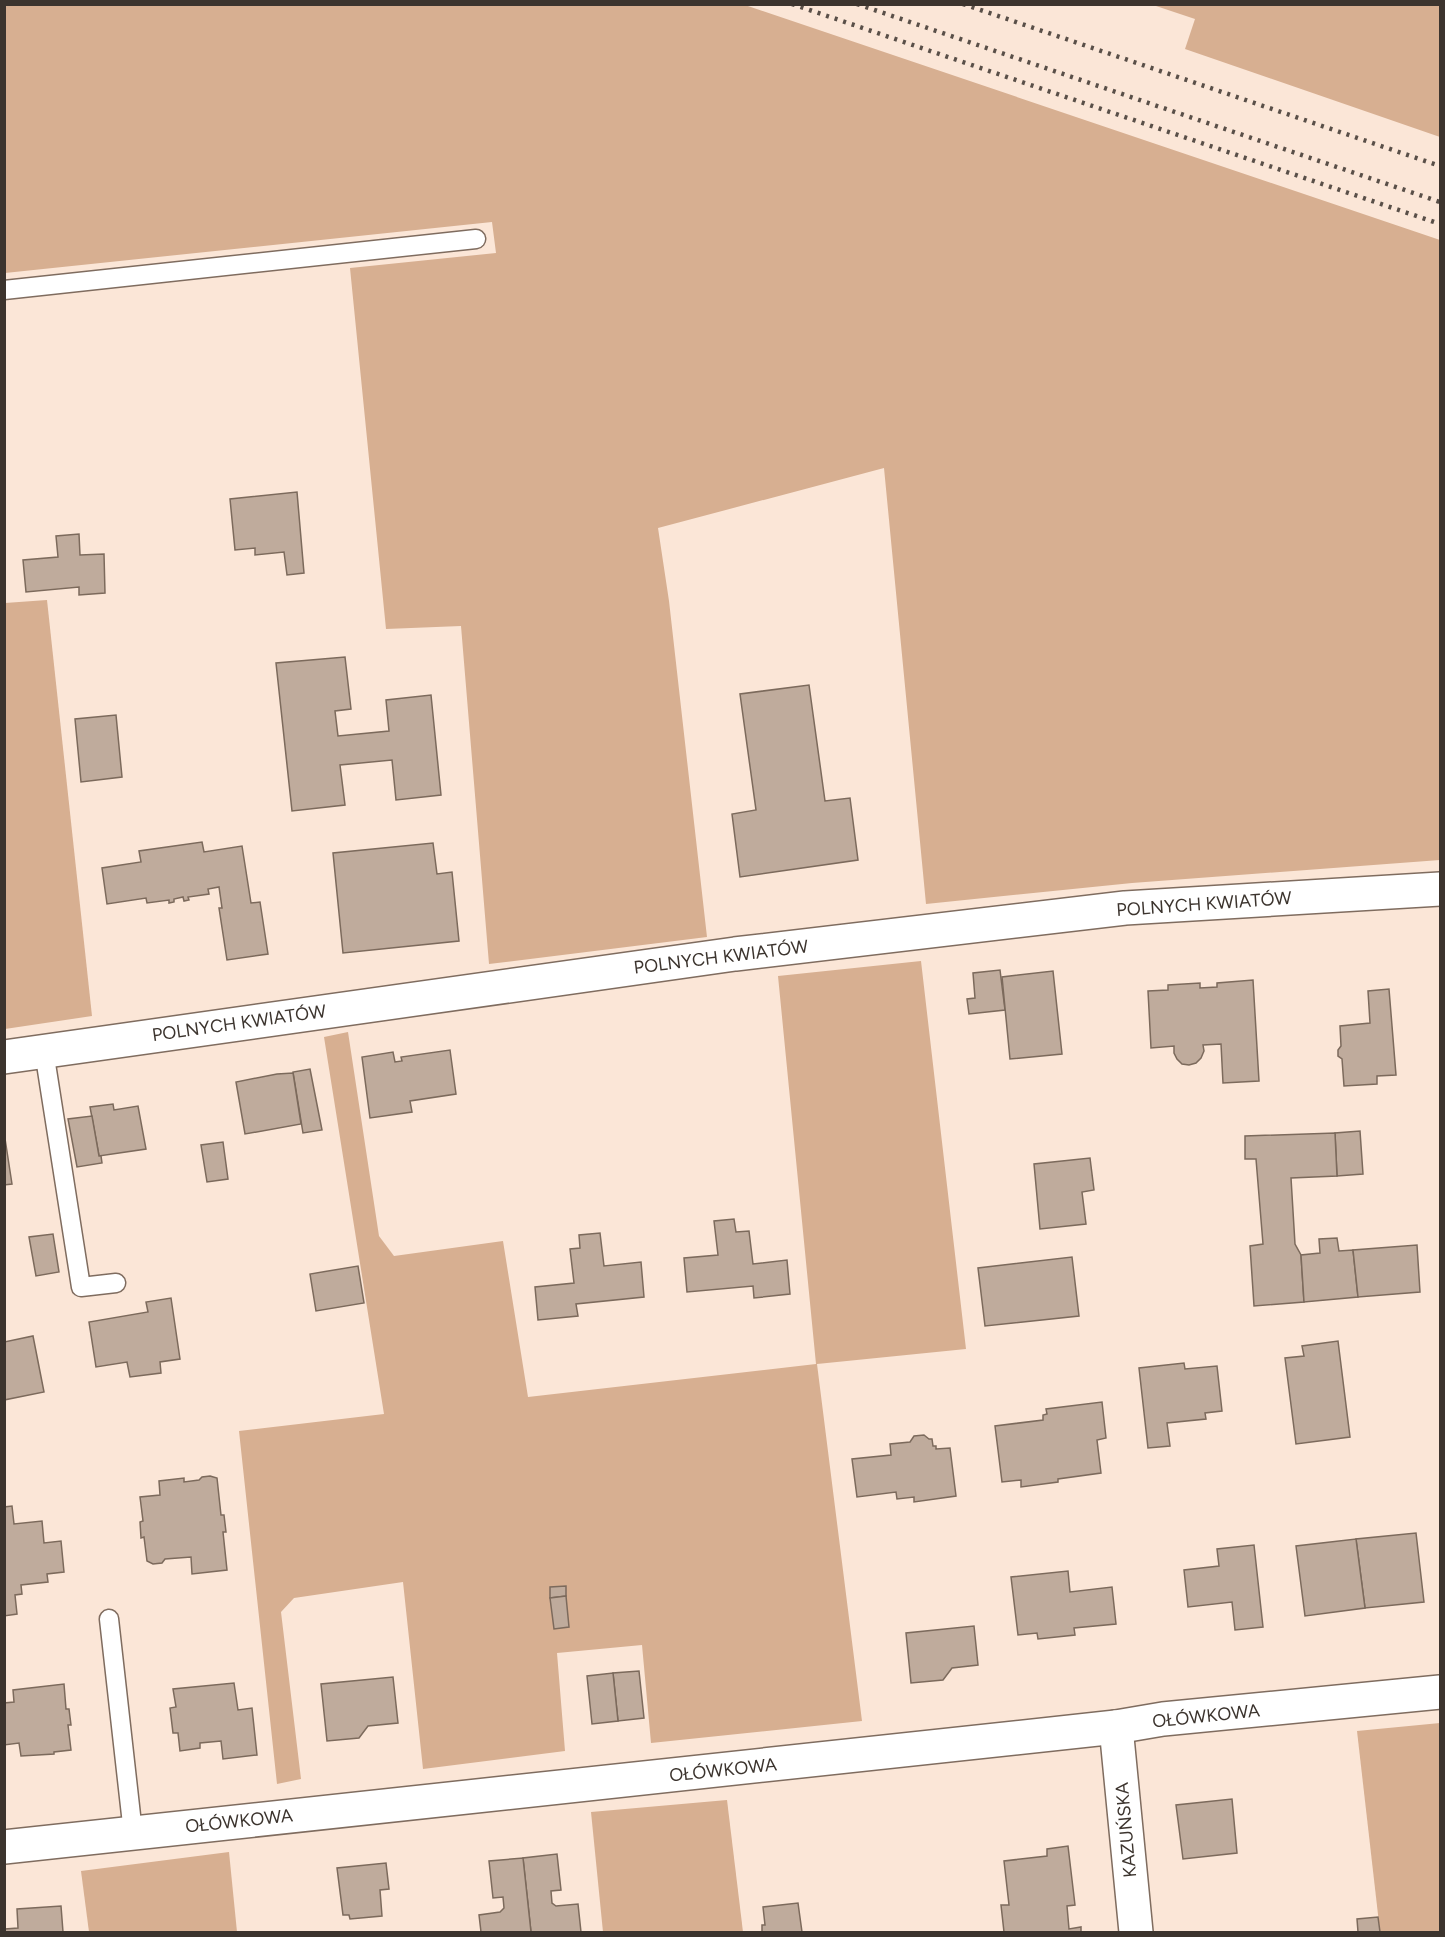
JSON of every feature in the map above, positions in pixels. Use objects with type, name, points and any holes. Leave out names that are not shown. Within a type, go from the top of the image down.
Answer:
[{"type":"street","name":"POLNYCH KWIATÓW","points":[[4,1057],[735,954],[1113,909],[1440,889]]},
{"type":"street","name":"OŁÓWKOWA","points":[[4,1847],[1116,1727],[1163,1719],[1440,1692]]},
{"type":"street","name":"KAZUŃSKA","points":[[1116,1727],[1136,1932]]},
{"type":"lane","points":[[4,290],[476,239]]},
{"type":"lane","points":[[44,1051],[81,1287],[117,1283]]},
{"type":"lane","points":[[109,1619],[134,1833]]},
{"type":"shaded area","points":[[4,5],[745,5],[1440,240],[1440,860],[1132,883],[926,904],[884,468],[658,528],[669,601],[707,937],[489,964],[461,626],[386,629],[350,268],[496,253],[492,222],[5,273]]},
{"type":"shaded area","points":[[1153,5],[1440,5],[1440,137],[1185,49],[1195,19]]},
{"type":"shaded area","points":[[47,600],[92,1016],[5,1029],[5,603]]},
{"type":"shaded area","points":[[921,961],[966,1349],[817,1364],[862,1721],[651,1743],[642,1645],[557,1653],[565,1751],[423,1769],[403,1582],[294,1598],[281,1612],[301,1779],[277,1784],[239,1431],[384,1414],[324,1037],[348,1032],[379,1236],[394,1256],[503,1241],[528,1397],[816,1364],[778,976]]},
{"type":"shaded area","points":[[1440,1723],[1440,1932],[1380,1932],[1357,1731]]},
{"type":"shaded area","points":[[727,1800],[743,1932],[603,1932],[591,1812]]},
{"type":"shaded area","points":[[229,1852],[237,1932],[89,1932],[81,1871]]},
{"type":"building","points":[[297,492],[304,573],[287,575],[284,552],[255,555],[255,548],[235,550],[230,499]]},
{"type":"building","points":[[79,534],[80,555],[104,554],[105,593],[79,595],[79,587],[26,592],[23,560],[58,557],[56,536]]},
{"type":"building","points":[[345,657],[351,709],[335,711],[338,736],[389,731],[386,700],[431,695],[441,795],[396,800],[392,760],[340,765],[345,805],[292,811],[276,663]]},
{"type":"building","points":[[809,685],[825,801],[850,798],[858,860],[740,877],[732,814],[756,810],[740,694]]},
{"type":"building","points":[[116,715],[122,777],[81,782],[75,719]]},
{"type":"building","points":[[202,842],[204,852],[242,846],[251,903],[260,902],[268,954],[227,960],[219,908],[222,908],[219,887],[208,889],[209,894],[188,897],[189,900],[184,901],[183,897],[169,903],[169,900],[147,903],[146,898],[107,904],[102,868],[141,862],[139,851]]},
{"type":"building","points":[[433,843],[437,874],[452,872],[459,941],[343,953],[333,853]]},
{"type":"building","points":[[1000,970],[1005,1010],[969,1014],[967,999],[975,998],[973,973]]},
{"type":"building","points":[[1053,971],[1062,1054],[1010,1059],[1002,977]]},
{"type":"building","points":[[1253,980],[1259,1081],[1223,1083],[1221,1044],[1203,1045],[1204,1051],[1201,1058],[1189,1065],[1182,1064],[1177,1059],[1174,1046],[1151,1048],[1148,991],[1168,990],[1168,985],[1200,983],[1200,988],[1217,987],[1217,983]]},
{"type":"building","points":[[1389,989],[1396,1075],[1377,1076],[1377,1084],[1344,1086],[1342,1059],[1338,1056],[1341,1046],[1340,1026],[1370,1023],[1368,991]]},
{"type":"building","points":[[450,1050],[456,1094],[410,1101],[412,1112],[370,1118],[362,1057],[393,1052],[395,1062],[402,1061],[401,1057]]},
{"type":"building","points":[[310,1069],[322,1130],[303,1133],[293,1072]]},
{"type":"building","points":[[293,1073],[301,1124],[245,1134],[236,1082]]},
{"type":"building","points":[[113,1104],[114,1110],[138,1106],[146,1149],[99,1156],[90,1107]]},
{"type":"building","points":[[92,1116],[102,1163],[77,1167],[68,1119]]},
{"type":"building","points":[[1360,1131],[1363,1174],[1337,1176],[1335,1133]]},
{"type":"building","points":[[4,1132],[12,1184],[4,1185]]},
{"type":"building","points":[[1335,1133],[1337,1176],[1291,1178],[1295,1244],[1301,1255],[1304,1302],[1254,1306],[1250,1246],[1263,1244],[1256,1159],[1245,1159],[1245,1136]]},
{"type":"building","points":[[223,1142],[228,1179],[207,1182],[201,1145]]},
{"type":"building","points":[[1090,1158],[1094,1190],[1082,1192],[1086,1224],[1040,1229],[1034,1164]]},
{"type":"building","points":[[734,1219],[736,1232],[749,1231],[753,1264],[787,1260],[790,1294],[754,1298],[753,1286],[687,1292],[684,1258],[718,1255],[714,1221]]},
{"type":"building","points":[[600,1233],[604,1266],[641,1262],[644,1297],[576,1304],[578,1316],[538,1320],[535,1287],[574,1283],[570,1249],[580,1248],[579,1235]]},
{"type":"building","points":[[53,1234],[59,1272],[36,1276],[29,1237]]},
{"type":"building","points":[[1337,1238],[1339,1251],[1353,1250],[1358,1297],[1304,1302],[1301,1255],[1320,1253],[1319,1239]]},
{"type":"building","points":[[1417,1245],[1420,1292],[1358,1297],[1353,1250]]},
{"type":"building","points":[[1072,1257],[1079,1316],[985,1326],[978,1268]]},
{"type":"building","points":[[358,1266],[364,1303],[316,1311],[310,1274]]},
{"type":"building","points":[[171,1298],[180,1359],[160,1362],[161,1373],[130,1377],[127,1362],[96,1367],[89,1322],[148,1312],[146,1302]]},
{"type":"building","points":[[33,1336],[44,1392],[4,1400],[4,1342]]},
{"type":"building","points":[[1338,1341],[1350,1437],[1296,1444],[1285,1358],[1304,1356],[1302,1346]]},
{"type":"building","points":[[1184,1363],[1185,1369],[1217,1366],[1222,1411],[1205,1413],[1206,1419],[1167,1423],[1170,1446],[1148,1448],[1139,1368]]},
{"type":"building","points":[[1102,1402],[1106,1438],[1097,1440],[1101,1473],[1021,1487],[1021,1480],[1002,1482],[995,1426],[1043,1420],[1043,1415],[1047,1414],[1046,1409]]},
{"type":"building","points":[[924,1435],[932,1439],[936,1449],[950,1448],[956,1496],[914,1502],[914,1497],[897,1499],[896,1492],[857,1497],[852,1459],[891,1455],[890,1444],[910,1442],[914,1436]]},
{"type":"building","points":[[210,1476],[217,1478],[221,1515],[224,1515],[226,1532],[223,1532],[227,1570],[192,1574],[191,1557],[165,1559],[162,1563],[153,1564],[147,1561],[144,1537],[141,1538],[140,1522],[143,1521],[140,1497],[160,1495],[159,1481],[184,1478],[184,1482]]},
{"type":"building","points":[[12,1506],[14,1524],[42,1521],[44,1543],[61,1541],[64,1572],[47,1574],[48,1582],[21,1585],[22,1594],[15,1595],[17,1614],[4,1616],[4,1507]]},
{"type":"building","points":[[1416,1533],[1424,1602],[1365,1608],[1356,1539]]},
{"type":"building","points":[[1356,1539],[1365,1608],[1305,1616],[1296,1546]]},
{"type":"building","points":[[1254,1545],[1263,1627],[1235,1630],[1232,1602],[1188,1607],[1184,1570],[1219,1566],[1217,1549]]},
{"type":"building","points":[[1068,1571],[1070,1592],[1112,1587],[1116,1624],[1074,1628],[1075,1635],[1038,1639],[1037,1633],[1018,1635],[1011,1577]]},
{"type":"building","points":[[566,1586],[566,1596],[550,1598],[550,1587]]},
{"type":"building","points":[[566,1596],[569,1627],[554,1629],[550,1598]]},
{"type":"building","points":[[974,1626],[978,1665],[952,1668],[943,1680],[911,1683],[906,1633]]},
{"type":"building","points":[[639,1671],[644,1718],[618,1721],[613,1673]]},
{"type":"building","points":[[613,1673],[618,1721],[592,1724],[587,1676]]},
{"type":"building","points":[[393,1677],[398,1723],[368,1726],[359,1738],[327,1741],[321,1684]]},
{"type":"building","points":[[234,1683],[238,1710],[252,1708],[257,1755],[223,1759],[221,1741],[200,1743],[200,1748],[180,1751],[178,1733],[173,1733],[170,1708],[176,1707],[173,1689]]},
{"type":"building","points":[[64,1684],[66,1709],[69,1709],[71,1725],[68,1725],[71,1750],[54,1752],[54,1754],[21,1756],[19,1743],[4,1745],[4,1703],[14,1702],[13,1690]]},
{"type":"building","points":[[1232,1799],[1237,1853],[1183,1859],[1176,1805]]},
{"type":"building","points":[[1068,1846],[1075,1905],[1067,1906],[1069,1929],[1081,1927],[1081,1932],[1004,1932],[1001,1905],[1009,1905],[1004,1861],[1047,1856],[1047,1849]]},
{"type":"building","points":[[557,1854],[561,1890],[551,1891],[552,1903],[556,1906],[578,1904],[581,1932],[531,1932],[523,1858]]},
{"type":"building","points":[[523,1858],[531,1932],[481,1932],[479,1915],[500,1912],[504,1908],[503,1897],[493,1898],[489,1861]]},
{"type":"building","points":[[386,1863],[389,1889],[380,1890],[382,1916],[350,1919],[349,1915],[343,1915],[337,1868]]},
{"type":"building","points":[[798,1903],[802,1932],[762,1932],[762,1925],[765,1925],[763,1907]]},
{"type":"building","points":[[61,1906],[63,1932],[5,1932],[5,1929],[18,1928],[17,1909]]},
{"type":"building","points":[[1378,1917],[1380,1932],[1358,1932],[1357,1919]]},
{"type":"railway","points":[[792,4],[1440,224]]},
{"type":"railway","points":[[857,4],[1440,202]]},
{"type":"railway","points":[[963,4],[1440,166]]}]
